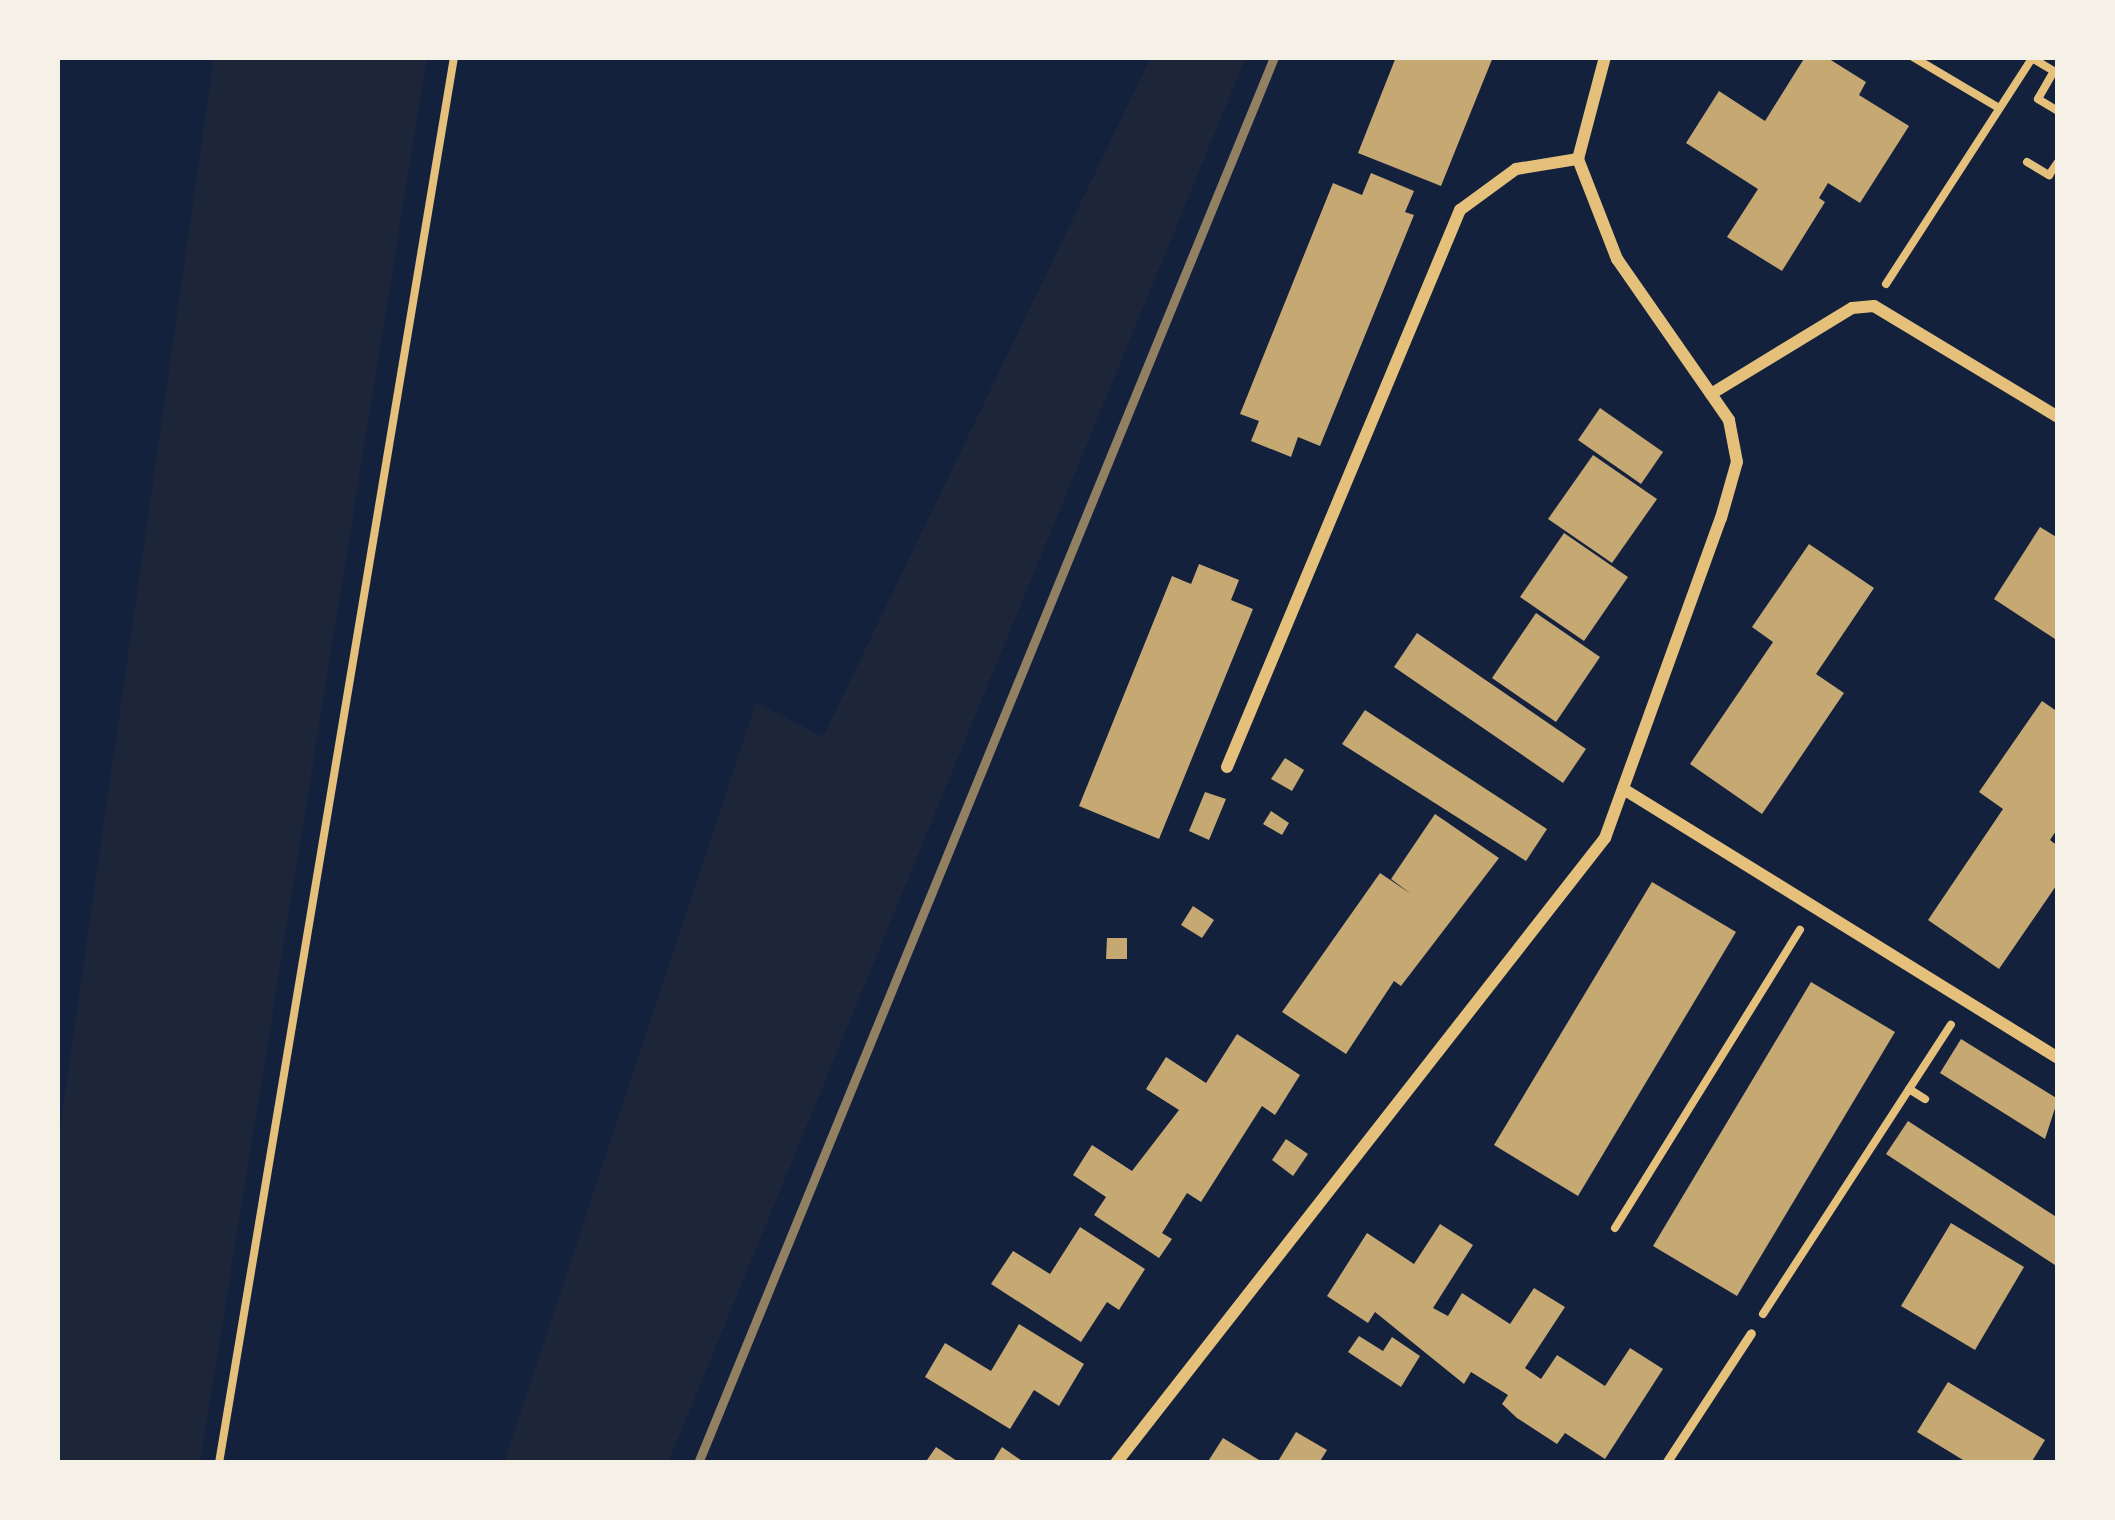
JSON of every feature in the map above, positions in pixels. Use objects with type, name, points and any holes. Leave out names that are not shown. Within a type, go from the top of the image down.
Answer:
[{"type":"street","points":[[1116,1463],[1605,838],[1624,790],[1737,462],[1729,420],[1617,259],[1578,159],[1605,57]]},
{"type":"street","points":[[1227,766],[1460,210],[1516,169],[1578,159]]},
{"type":"street","points":[[1711,394],[1852,308],[1874,306],[2058,417]]},
{"type":"street","points":[[1624,790],[1817,903],[2058,1058]]},
{"type":"lane","points":[[1666,1463],[1750,1333]]},
{"type":"path","points":[[219,1463],[454,57]]},
{"type":"path","points":[[1913,57],[1999,108]]},
{"type":"path","points":[[1874,306],[2032,57],[2054,71],[2038,99],[2058,111]]},
{"type":"path","points":[[2027,162],[2049,176],[2058,162]]},
{"type":"path","points":[[1615,1228],[1817,903]]},
{"type":"path","points":[[1750,1333],[1968,999]]},
{"type":"path","points":[[1910,1089],[1925,1100]]},
{"type":"shaded area","points":[[214,57],[427,57],[200,1463],[57,1463],[57,1149]]},
{"type":"shaded area","points":[[1151,57],[1246,57],[668,1463],[504,1463],[756,702],[823,737]]},
{"type":"building","points":[[1396,57],[1493,57],[1441,186],[1358,153]]},
{"type":"building","points":[[1805,57],[1826,57],[1866,82],[1859,95],[1909,126],[1860,203],[1828,183],[1819,198],[1825,202],[1782,271],[1727,237],[1758,189],[1686,143],[1719,91],[1765,121]]},
{"type":"building","points":[[1371,173],[1414,191],[1405,212],[1414,215],[1320,446],[1298,437],[1291,457],[1251,441],[1259,421],[1240,414],[1333,183],[1362,195]]},
{"type":"building","points":[[1600,408],[1663,452],[1641,484],[1578,440]]},
{"type":"building","points":[[1593,455],[1657,499],[1612,563],[1548,519]]},
{"type":"building","points":[[2040,527],[2058,538],[2058,641],[1994,599]]},
{"type":"building","points":[[1564,533],[1628,577],[1584,641],[1520,597]]},
{"type":"building","points":[[1809,544],[1874,588],[1816,674],[1844,693],[1762,814],[1690,764],[1773,642],[1752,627]]},
{"type":"building","points":[[1199,564],[1239,580],[1231,600],[1253,609],[1159,839],[1079,806],[1172,576],[1191,584]]},
{"type":"building","points":[[1536,613],[1600,657],[1556,722],[1492,678]]},
{"type":"building","points":[[1417,633],[1586,749],[1563,783],[1394,667]]},
{"type":"building","points":[[2042,701],[2058,712],[2058,828],[2050,840],[2058,846],[2058,883],[1999,969],[1928,920],[2003,809],[1979,792]]},
{"type":"building","points":[[1365,710],[1547,829],[1526,861],[1342,744]]},
{"type":"building","points":[[1285,758],[1304,770],[1292,791],[1271,779]]},
{"type":"building","points":[[1205,792],[1226,799],[1209,840],[1189,831]]},
{"type":"building","points":[[1271,811],[1289,823],[1282,835],[1263,824]]},
{"type":"building","points":[[1435,814],[1499,858],[1401,986],[1394,981],[1346,1054],[1282,1012],[1380,873],[1411,894],[1391,879]]},
{"type":"building","points":[[1652,882],[1736,932],[1578,1196],[1494,1145]]},
{"type":"building","points":[[1193,906],[1214,920],[1202,938],[1181,925]]},
{"type":"building","points":[[1107,938],[1127,938],[1127,959],[1106,959]]},
{"type":"building","points":[[1811,982],[1895,1032],[1737,1296],[1653,1246]]},
{"type":"building","points":[[1237,1034],[1300,1075],[1275,1115],[1262,1106],[1201,1202],[1187,1193],[1162,1233],[1172,1239],[1159,1258],[1094,1215],[1106,1197],[1073,1175],[1092,1145],[1132,1171],[1179,1110],[1146,1089],[1166,1057],[1206,1083]]},
{"type":"building","points":[[1961,1039],[2058,1099],[2045,1139],[1940,1073]]},
{"type":"building","points":[[1908,1121],[2058,1218],[2058,1267],[1886,1154]]},
{"type":"building","points":[[1286,1139],[1308,1154],[1293,1176],[1272,1160]]},
{"type":"building","points":[[1951,1223],[2024,1267],[1975,1350],[1901,1306]]},
{"type":"building","points":[[1440,1224],[1473,1245],[1433,1308],[1448,1316],[1462,1293],[1510,1324],[1534,1288],[1565,1307],[1525,1368],[1541,1379],[1557,1355],[1605,1386],[1630,1348],[1663,1369],[1605,1459],[1565,1433],[1557,1444],[1502,1404],[1508,1395],[1471,1372],[1464,1384],[1375,1312],[1368,1323],[1327,1296],[1367,1233],[1414,1264]]},
{"type":"building","points":[[1080,1227],[1145,1269],[1119,1310],[1107,1302],[1081,1342],[991,1284],[1013,1251],[1050,1274]]},
{"type":"building","points":[[1019,1324],[1084,1364],[1059,1406],[1034,1390],[1010,1429],[925,1377],[945,1343],[991,1371]]},
{"type":"building","points":[[1359,1336],[1383,1351],[1392,1337],[1420,1356],[1401,1387],[1348,1352]]},
{"type":"building","points":[[1948,1382],[2045,1440],[2031,1463],[1968,1463],[1917,1432]]},
{"type":"building","points":[[1296,1432],[1327,1450],[1319,1463],[1277,1463]]},
{"type":"building","points":[[1223,1438],[1264,1463],[1207,1463]]},
{"type":"building","points":[[936,1447],[960,1463],[925,1463]]},
{"type":"building","points":[[1002,1447],[1025,1463],[992,1463]]},
{"type":"railway","points":[[698,1463],[1274,57]]}]
